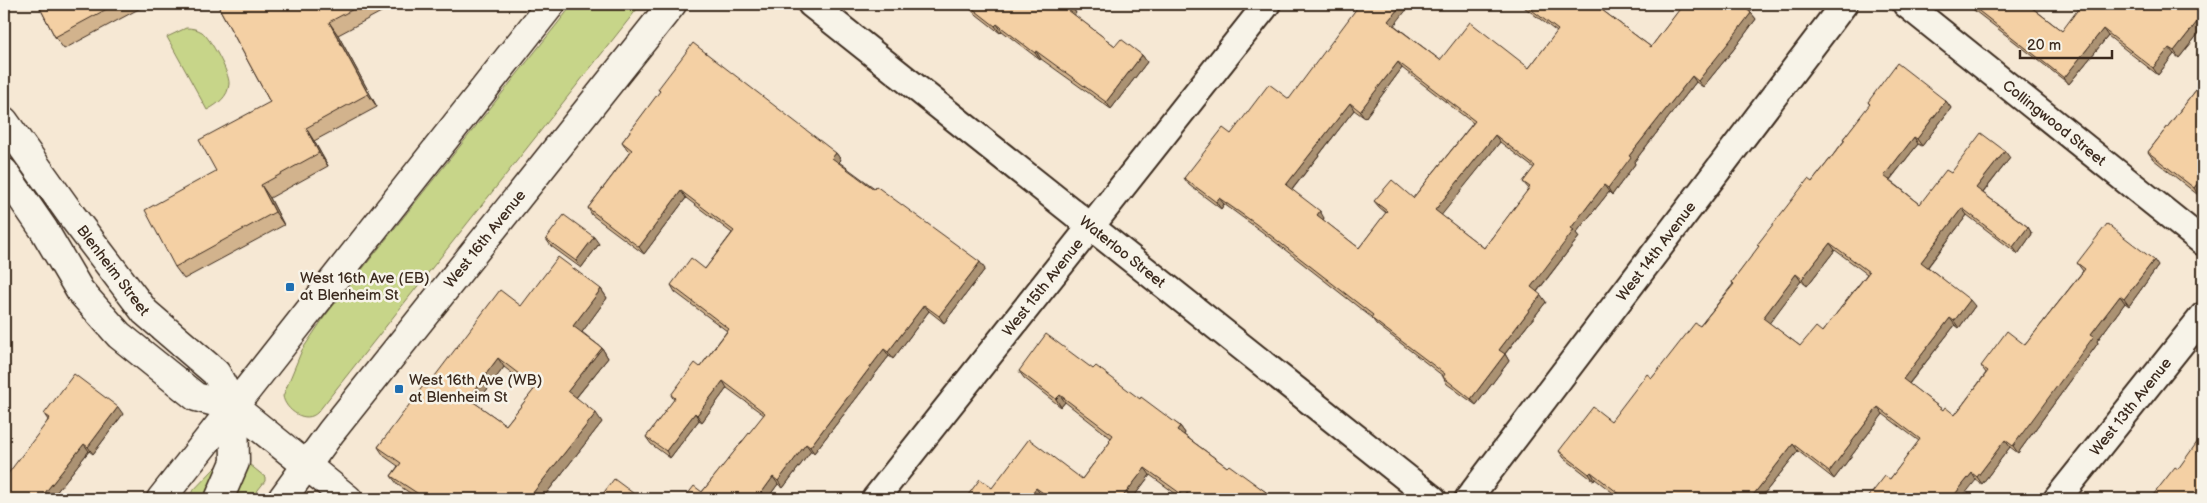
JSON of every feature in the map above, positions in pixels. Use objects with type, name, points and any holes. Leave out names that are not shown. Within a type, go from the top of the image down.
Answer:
[{"type":"main road","points":[[161,499],[551,4]]},
{"type":"main road","name":"West 16th Avenue","points":[[282,499],[331,432],[672,4]]},
{"type":"main road","name":"Blenheim Street","points":[[4,121],[27,155],[145,312],[216,372],[234,407],[348,499]]},
{"type":"main road","name":"Blenheim Street","points":[[4,171],[44,230],[80,291],[119,335],[196,397],[234,407]]},
{"type":"main road","points":[[219,499],[236,462],[234,407]]},
{"type":"street","name":"Waterloo Street","points":[[811,4],[1433,499]]},
{"type":"street","name":"West 15th Avenue","points":[[875,499],[1267,4]]},
{"type":"street","name":"West 14th Avenue","points":[[1468,499],[1844,4]]},
{"type":"street","name":"Collingwood Street","points":[[1906,4],[2203,242]]},
{"type":"street","points":[[4,171],[27,155]]},
{"type":"street","name":"West 13th Avenue","points":[[2057,499],[2203,316]]},
{"type":"green space","points":[[573,4],[641,4],[318,412],[308,417],[292,411],[283,396],[302,350],[325,316]]},
{"type":"green space","points":[[186,28],[202,32],[210,41],[219,56],[228,79],[227,93],[219,103],[207,110],[167,37]]},
{"type":"green space","points":[[249,464],[265,477],[265,481],[251,499],[229,499],[245,465]]},
{"type":"green space","points":[[219,466],[210,499],[185,499],[216,467]]},
{"type":"building","points":[[38,4],[116,4],[55,37]]},
{"type":"building","points":[[217,4],[363,4],[329,22],[368,94],[306,128],[319,153],[261,185],[275,212],[175,267],[145,210],[216,171],[199,140],[270,102]]},
{"type":"building","points":[[967,4],[1069,4],[1071,6],[1068,10],[1115,46],[1121,39],[1142,55],[1106,102],[997,24],[995,26]]},
{"type":"building","points":[[1360,4],[1402,4],[1388,21],[1440,60],[1470,22],[1529,68],[1558,30],[1524,4],[1594,4],[1651,47],[1682,6],[1679,4],[1747,4],[1744,7],[1751,13],[1698,81],[1692,76],[1629,156],[1631,157],[1608,188],[1604,185],[1571,228],[1574,230],[1531,287],[1541,295],[1499,350],[1505,354],[1471,399],[1443,377],[1445,374],[1371,318],[1373,315],[1256,224],[1219,198],[1216,202],[1184,178],[1223,128],[1231,134],[1269,84],[1289,99]],"holes":[[[1398,62],[1475,121],[1413,198],[1392,180],[1374,201],[1387,211],[1359,248],[1317,215],[1320,211],[1286,185],[1350,103],[1360,111]],[[1495,135],[1535,166],[1523,182],[1530,187],[1484,248],[1435,210]]]},
{"type":"building","points":[[1970,4],[2027,4],[2062,31],[2082,4],[2203,4],[2203,19],[2201,17],[2174,51],[2169,48],[2153,68],[2103,29],[2064,78]]},
{"type":"building","points":[[693,43],[836,153],[832,158],[874,189],[876,186],[980,262],[939,316],[924,305],[888,352],[884,349],[810,447],[806,444],[778,481],[773,477],[757,499],[684,499],[694,486],[702,492],[765,413],[723,381],[697,415],[695,413],[666,451],[646,437],[675,398],[671,395],[695,363],[700,367],[729,329],[671,285],[691,258],[705,269],[734,231],[681,191],[639,247],[588,208],[632,150],[622,142],[660,91],[658,89]]},
{"type":"building","points":[[1897,63],[1946,101],[1917,139],[1914,137],[1884,176],[1920,204],[1946,170],[1951,173],[1981,133],[2005,151],[1976,188],[2028,227],[2013,247],[1962,208],[1921,262],[1970,300],[1954,321],[1950,318],[1903,379],[1943,410],[1945,407],[1955,415],[1988,371],[1981,366],[2007,331],[2025,345],[2085,269],[2077,263],[2107,224],[2154,260],[2124,299],[2120,296],[2091,334],[2094,336],[2013,446],[2005,440],[1977,477],[1972,473],[1951,499],[1867,499],[1885,476],[1890,479],[1920,439],[1878,407],[1829,472],[1793,444],[1750,499],[1626,499],[1591,472],[1589,474],[1559,451],[1593,407],[1611,421],[1647,374],[1652,378],[1695,323],[1700,326],[1734,284],[1732,282],[1759,246],[1757,245],[1808,179],[1812,182],[1845,140],[1843,139],[1870,104],[1868,102]],"holes":[[[1830,243],[1869,272],[1822,332],[1816,327],[1800,346],[1763,318],[1796,274],[1802,279]]]},
{"type":"building","points":[[2203,81],[2203,176],[2194,188],[2148,152]]},
{"type":"building","points":[[564,215],[594,237],[576,261],[546,239]]},
{"type":"building","points":[[558,257],[601,289],[573,326],[602,348],[568,391],[596,413],[532,494],[535,496],[532,499],[425,499],[391,476],[401,463],[378,447],[423,386],[426,388],[500,290],[521,306]],"holes":[[[498,358],[536,387],[506,425],[468,398]]]},
{"type":"building","points":[[1046,334],[1093,369],[1096,366],[1140,399],[1141,397],[1180,426],[1177,430],[1227,467],[1229,465],[1266,492],[1260,499],[1195,499],[1187,493],[1184,496],[1145,468],[1121,499],[1052,499],[1036,488],[1027,499],[965,499],[980,479],[992,488],[1029,439],[1082,479],[1110,442],[1113,435],[1060,395],[1056,399],[1019,371]]},
{"type":"building","points":[[74,374],[118,407],[88,447],[84,444],[40,499],[4,499],[4,479],[50,418],[44,414]]},
{"type":"building","points":[[2203,434],[2203,499],[2150,499],[2175,467],[2178,469]]},
{"type":"building","points":[[614,479],[641,499],[599,499]]},
{"type":"place","name":"West 16th Ave (EB) at Blenheim St","points":[[290,287]]},
{"type":"place","name":"West 16th Ave (WB) at Blenheim St","points":[[399,389]]}]
